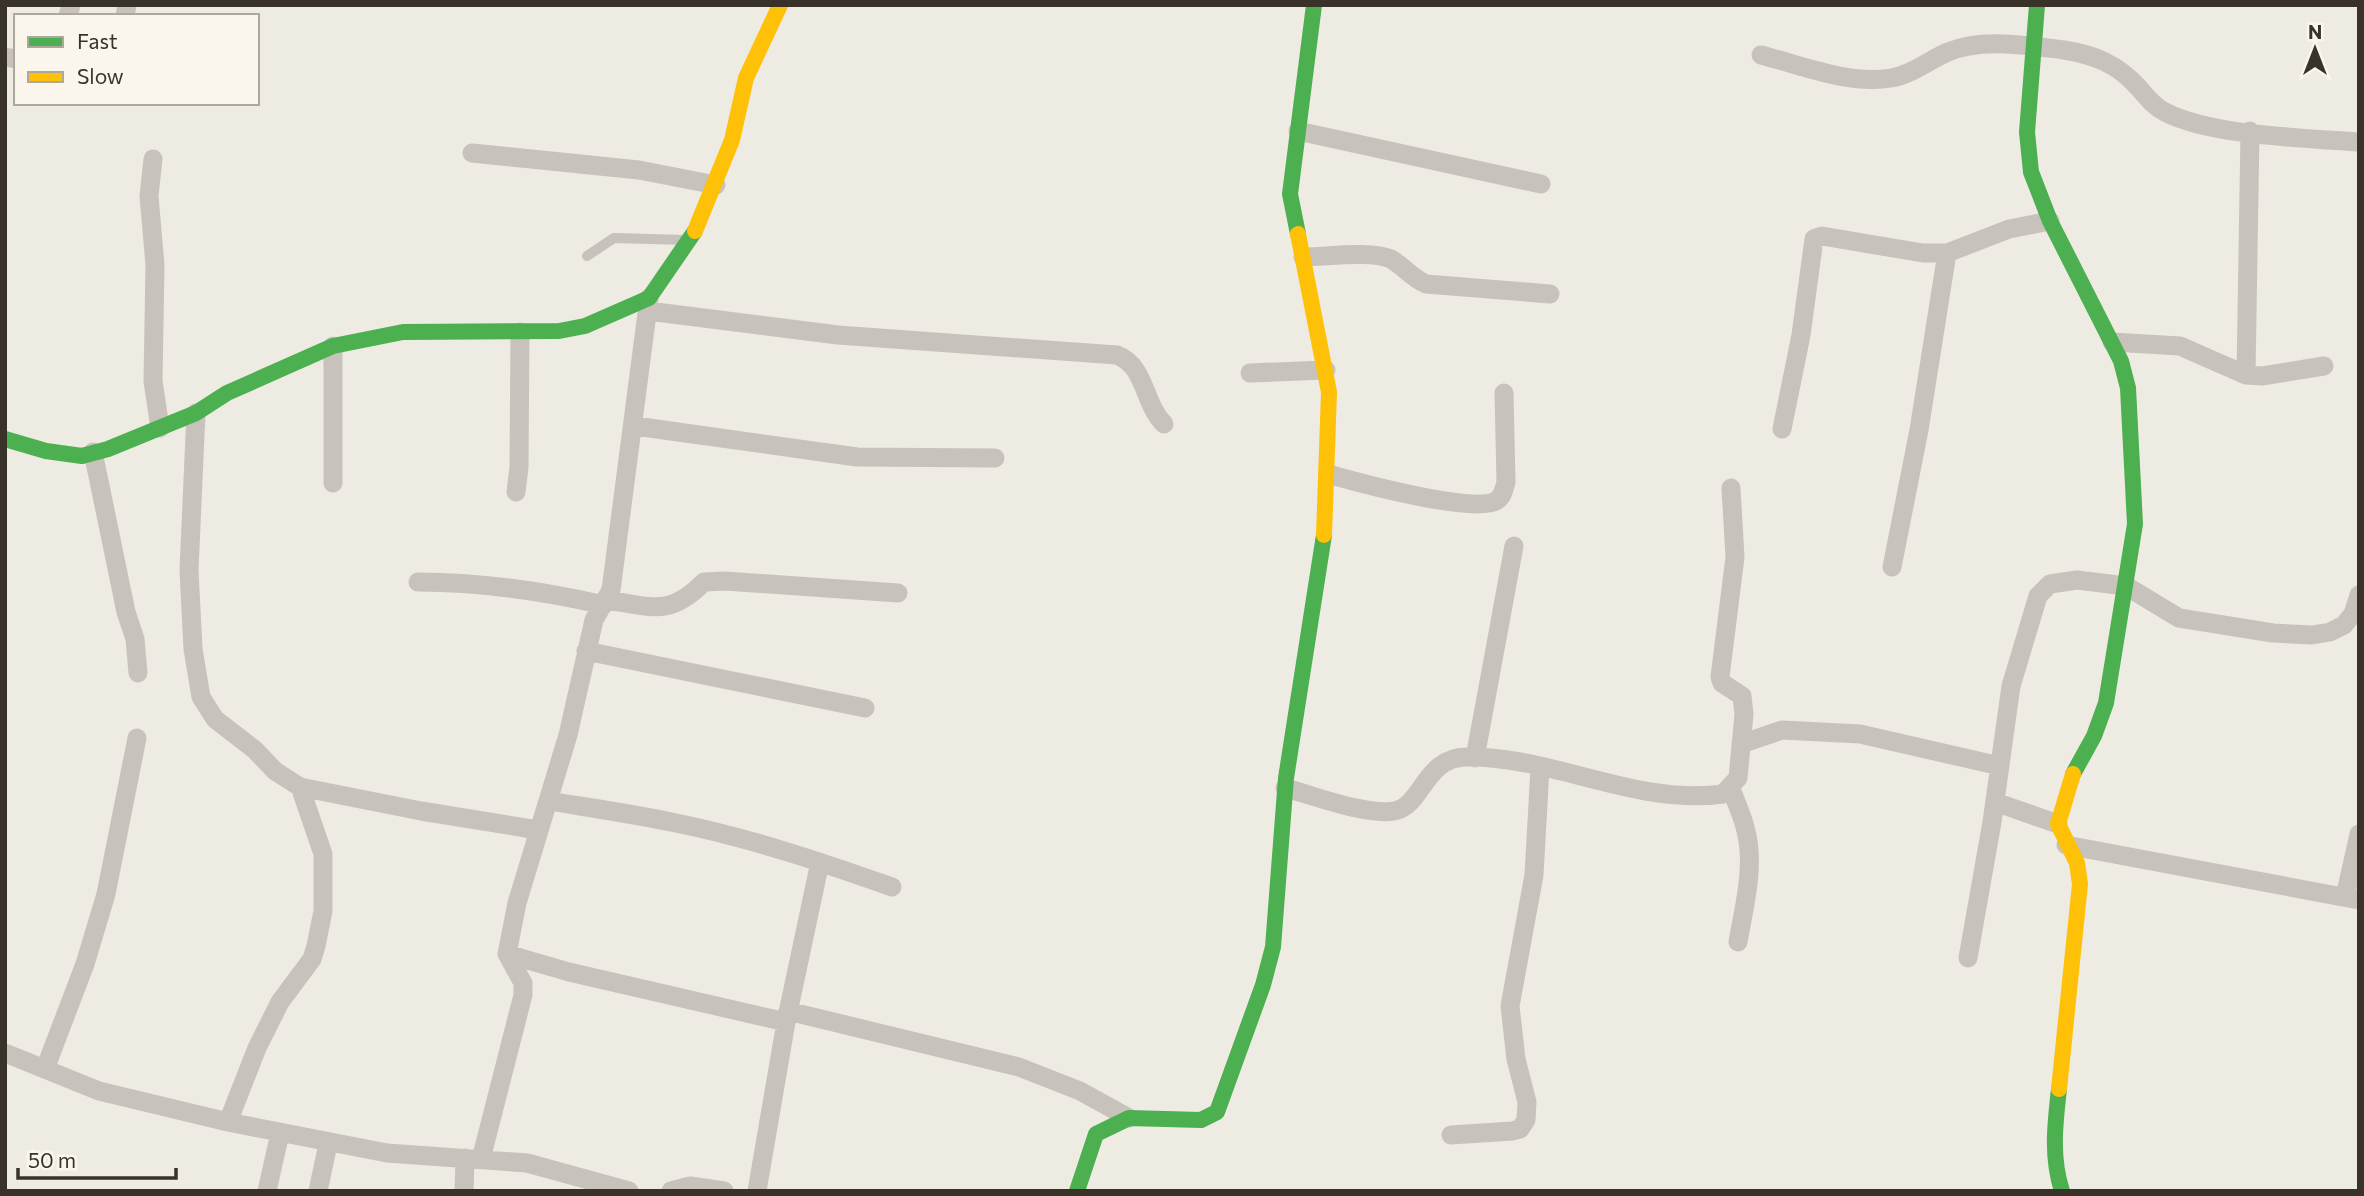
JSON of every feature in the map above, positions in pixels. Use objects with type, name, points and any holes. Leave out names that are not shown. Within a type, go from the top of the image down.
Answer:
[{"type":"street","points":[[464,1191],[523,995],[523,983],[507,954],[538,830],[568,735],[594,620],[605,603],[615,568],[649,304],[690,240],[716,185],[732,140],[746,78],[769,23],[780,5]]},
{"type":"street","points":[[507,954],[569,972],[787,1016],[1029,1070],[1080,1091],[1129,1118],[1201,1120],[1217,1112],[1228,1089],[1273,947],[1285,788],[1323,552],[1329,392],[1290,194],[1314,5]]},
{"type":"street","points":[[2036,5],[2026,132],[2031,172],[2050,221],[2112,342],[2128,388],[2135,524],[2106,703],[2094,736],[2071,778],[2058,824],[2077,863],[2080,884],[2054,1137],[2055,1170],[2062,1191]]},
{"type":"street","points":[[1760,55],[1841,75],[1877,79],[1893,78],[1950,51],[1969,47],[2033,47],[2110,61],[2164,112],[2216,127],[2359,142]]},
{"type":"street","points":[[1298,131],[1541,184]]},
{"type":"street","points":[[2246,374],[2250,131]]},
{"type":"street","points":[[472,153],[639,170],[716,185]]},
{"type":"street","points":[[153,159],[149,212],[155,265],[153,381],[160,428]]},
{"type":"street","points":[[1782,429],[1801,335],[1814,239],[1822,236],[1923,253],[1947,253],[1965,249],[2009,229],[2050,221]]},
{"type":"street","points":[[1892,567],[1919,430],[1947,253]]},
{"type":"street","points":[[1303,257],[1379,256],[1393,260],[1411,277],[1426,284],[1550,294]]},
{"type":"street","points":[[5,439],[46,451],[82,456],[196,413],[227,393],[333,345],[403,332],[559,331],[585,326],[649,304],[838,335],[1116,355],[1128,359],[1137,368],[1153,413],[1164,424]]},
{"type":"street","points":[[516,492],[519,467],[520,332]]},
{"type":"street","points":[[2112,342],[2180,346],[2246,374],[2262,376],[2324,366]]},
{"type":"street","points":[[333,345],[333,484]]},
{"type":"street","points":[[1251,373],[1326,370]]},
{"type":"street","points":[[1328,474],[1392,491],[1452,501],[1497,501],[1504,492],[1506,482],[1504,393]]},
{"type":"street","points":[[196,413],[189,570],[192,649],[201,696],[215,719],[255,750],[275,771],[300,787],[421,811],[538,830]]},
{"type":"street","points":[[635,426],[857,457],[995,458]]},
{"type":"street","points":[[93,452],[107,527],[135,639],[138,673]]},
{"type":"street","points":[[1285,788],[1360,807],[1393,811],[1406,807],[1439,765],[1453,759],[1475,758],[1540,768],[1643,790],[1710,796],[1723,794],[1731,789],[1738,778],[1742,696],[1722,683],[1720,677],[1735,557],[1731,488]]},
{"type":"street","points":[[1475,758],[1514,546]]},
{"type":"street","points":[[1968,958],[1995,802],[2011,686],[2038,596],[2050,584],[2064,580],[2126,586],[2179,618],[2299,634],[2330,632],[2344,625],[2353,614],[2359,595]]},
{"type":"street","points":[[418,582],[469,582],[605,603],[666,608],[686,600],[704,582],[724,581],[898,593]]},
{"type":"street","points":[[586,651],[865,708]]},
{"type":"street","points":[[1741,744],[1782,730],[1846,732],[2000,766]]},
{"type":"street","points":[[45,1069],[85,964],[106,894],[137,738]]},
{"type":"street","points":[[1451,1135],[1512,1131],[1520,1129],[1526,1120],[1527,1102],[1516,1059],[1510,1006],[1534,875],[1540,768]]},
{"type":"street","points":[[228,1122],[257,1048],[280,1002],[312,959],[316,946],[323,911],[323,854],[300,787]]},
{"type":"street","points":[[1731,789],[1746,831],[1748,852],[1748,878],[1738,942]]},
{"type":"street","points":[[549,801],[676,823],[820,862],[892,887]]},
{"type":"street","points":[[1995,802],[2058,824]]},
{"type":"street","points":[[2066,845],[2352,898],[2359,834]]},
{"type":"street","points":[[757,1191],[787,1016],[820,862]]},
{"type":"street","points":[[5,1053],[99,1091],[228,1122],[328,1144],[387,1153],[527,1163],[629,1191]]},
{"type":"street","points":[[1077,1191],[1096,1134],[1129,1118]]},
{"type":"street","points":[[267,1191],[280,1133]]},
{"type":"street","points":[[318,1191],[328,1144]]},
{"type":"street","points":[[671,1191],[703,1186],[724,1191]]},
{"type":"lane","points":[[587,257],[614,238],[690,240]]},
{"type":"traffic: fast","points":[[1298,234],[1290,194],[1314,5]]},
{"type":"traffic: fast","points":[[2037,5],[2027,132],[2031,172],[2050,221],[2121,361],[2128,388],[2135,524],[2106,703],[2094,736],[2073,774]]},
{"type":"traffic: fast","points":[[5,439],[46,451],[82,456],[108,449],[196,413],[227,393],[333,346],[403,332],[559,331],[585,326],[649,298],[695,231]]},
{"type":"traffic: fast","points":[[1077,1191],[1096,1134],[1129,1118],[1201,1120],[1217,1112],[1263,985],[1273,947],[1286,778],[1324,535]]},
{"type":"traffic: fast","points":[[2059,1089],[2055,1153],[2062,1191]]},
{"type":"traffic: slow","points":[[695,231],[732,140],[746,78],[780,5]]},
{"type":"traffic: slow","points":[[1298,234],[1329,392],[1324,535]]},
{"type":"traffic: slow","points":[[2059,1089],[2080,884],[2077,863],[2058,824],[2073,774]]}]
